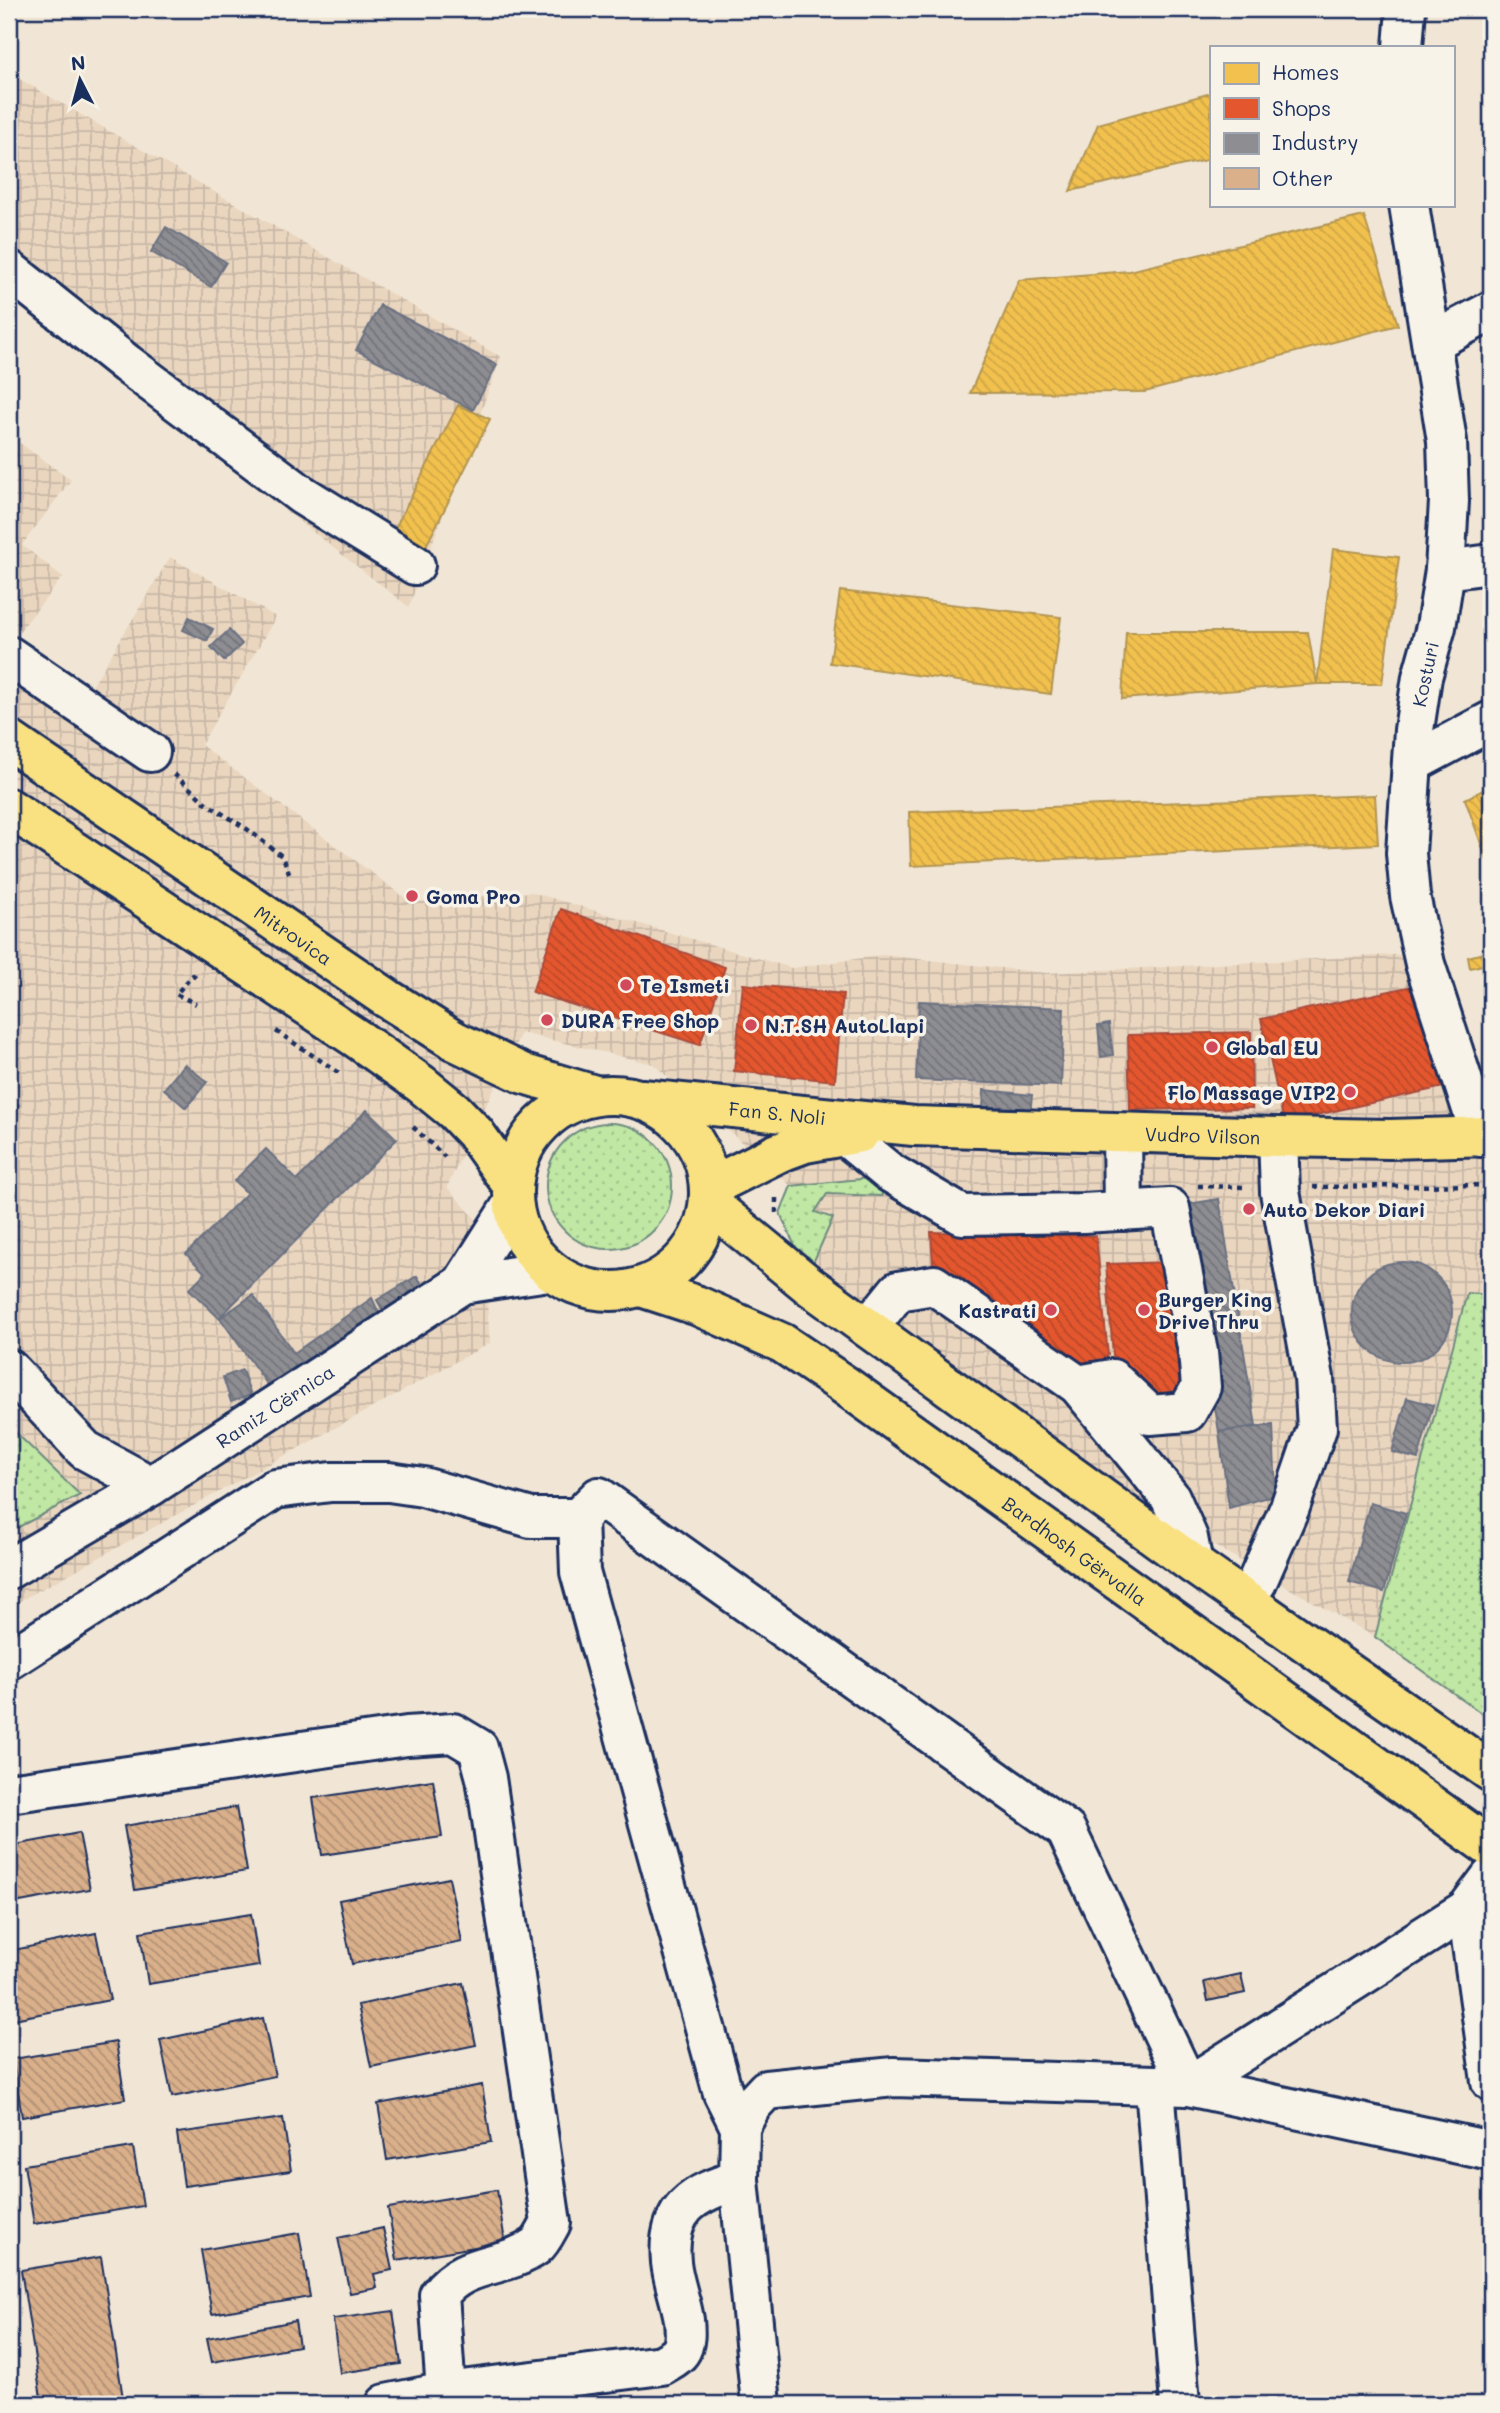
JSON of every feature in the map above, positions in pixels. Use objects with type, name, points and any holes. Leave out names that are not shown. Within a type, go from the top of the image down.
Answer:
[{"type":"main road","name":"Mitrovica","points":[[9,740],[377,991],[456,1041],[524,1074],[595,1095]]},
{"type":"main road","points":[[9,808],[348,1033],[421,1084],[454,1111],[475,1133],[512,1195],[519,1230],[531,1252],[549,1271],[577,1286],[609,1292],[641,1287],[666,1275],[687,1256],[702,1231],[710,1196],[704,1158],[690,1133],[669,1112],[642,1099],[619,1094],[595,1095],[564,1106],[538,1126],[520,1153],[512,1195]]},
{"type":"main road","name":"Fan S. Noli","points":[[642,1099],[914,1126]]},
{"type":"main road","points":[[710,1196],[787,1150],[805,1143],[914,1126]]},
{"type":"main road","name":"Vudro Vilson","points":[[914,1126],[1278,1137],[1486,1136]]},
{"type":"main road","points":[[710,1196],[810,1286],[1193,1563],[1491,1772]]},
{"type":"main road","name":"Bardhosh Gërvalla","points":[[641,1287],[696,1306],[782,1343],[1491,1849]]},
{"type":"street","points":[[1403,46],[1406,9]]},
{"type":"street","name":"Kosturi","points":[[1409,206],[1447,441],[1449,501],[1445,570],[1436,627],[1422,677],[1412,763],[1406,853],[1410,896],[1425,964],[1486,1136]]},
{"type":"street","points":[[9,270],[127,364],[302,495],[415,565]]},
{"type":"street","points":[[1432,342],[1491,311]]},
{"type":"street","points":[[1445,570],[1491,564]]},
{"type":"street","points":[[9,656],[150,752]]},
{"type":"street","points":[[1412,763],[1491,721]]},
{"type":"street","points":[[1122,1133],[1123,1211]]},
{"type":"street","points":[[844,1135],[889,1172],[962,1215],[1170,1208],[1198,1352],[1201,1387],[1195,1401],[1187,1412],[1150,1415],[1112,1379],[1078,1385]]},
{"type":"street","points":[[1245,1600],[1257,1582],[1290,1507],[1317,1429],[1314,1377],[1280,1192],[1278,1137]]},
{"type":"street","points":[[462,1284],[512,1195]]},
{"type":"street","name":"Ramiz Cërnica","points":[[9,1569],[151,1486],[462,1284],[549,1271]]},
{"type":"street","points":[[868,1328],[898,1291],[934,1285],[1078,1385],[1170,1497],[1188,1538],[1193,1563]]},
{"type":"street","points":[[9,1369],[85,1450],[151,1486]]},
{"type":"street","points":[[9,1660],[275,1489],[331,1482],[389,1482],[424,1487],[531,1518],[578,1518],[599,1497],[1066,1830],[1172,2086],[1180,2404]]},
{"type":"street","points":[[578,1518],[580,1572],[723,2093],[740,2126],[739,2180],[761,2404]]},
{"type":"street","points":[[9,1793],[407,1736],[453,1733],[478,1748],[486,1778],[551,2223],[538,2245],[519,2255],[466,2272],[446,2285],[439,2295],[446,2392]]},
{"type":"street","points":[[1172,2086],[1467,1909],[1491,1877]]},
{"type":"street","points":[[1467,1909],[1491,2081]]},
{"type":"street","points":[[723,2093],[894,2077],[1172,2086],[1491,2151]]},
{"type":"street","points":[[740,2126],[752,2105],[766,2090]]},
{"type":"street","points":[[386,2404],[446,2392],[662,2365],[676,2357],[682,2350],[685,2331],[671,2262],[671,2236],[677,2215],[702,2193],[739,2180]]},
{"type":"path","points":[[150,752],[207,804],[247,829],[283,857],[290,875]]},
{"type":"path","points":[[196,1004],[176,994],[193,975],[204,982]]},
{"type":"path","points":[[271,1028],[352,1081]]},
{"type":"path","points":[[406,1121],[453,1167]]},
{"type":"shaded area","points":[[9,73],[501,357],[409,607],[9,295]]},
{"type":"shaded area","points":[[9,435],[71,480],[22,545],[63,577],[14,638],[90,690],[170,557],[276,617],[201,745],[411,902],[531,892],[792,968],[883,955],[1047,973],[1429,953],[1468,1095],[1491,1095],[1491,1295],[1467,1294],[1375,1637],[1174,1523],[798,1253],[780,1213],[791,1186],[653,1064],[521,1033],[447,1187],[482,1226],[490,1343],[9,1607],[9,1532],[80,1495],[9,1426]]},
{"type":"green space","points":[[609,1123],[633,1128],[654,1141],[667,1162],[672,1186],[667,1210],[654,1231],[633,1244],[609,1249],[585,1244],[564,1231],[551,1210],[546,1186],[551,1162],[564,1141],[585,1128]]},
{"type":"green space","points":[[880,1177],[882,1196],[827,1194],[815,1212],[833,1218],[813,1263],[798,1253],[780,1213],[791,1186]]},
{"type":"green space","points":[[1467,1293],[1491,1295],[1491,1720],[1375,1637]]},
{"type":"green space","points":[[9,1426],[80,1495],[9,1532]]},
{"type":"building: Homes","points":[[1210,93],[1210,159],[1070,191],[1098,124]]},
{"type":"building: Homes","points":[[1364,216],[1398,325],[1145,392],[970,393],[1019,280],[1129,271]]},
{"type":"building: Homes","points":[[458,405],[490,419],[422,554],[390,538]]},
{"type":"building: Homes","points":[[1333,549],[1399,557],[1382,684],[1317,684]]},
{"type":"building: Homes","points":[[840,591],[1061,617],[1051,694],[830,663]]},
{"type":"building: Homes","points":[[1126,632],[1308,632],[1317,684],[1122,699]]},
{"type":"building: Homes","points":[[1491,786],[1491,858],[1487,860],[1465,799]]},
{"type":"building: Homes","points":[[1375,795],[1378,844],[911,866],[909,812]]},
{"type":"building: Homes","points":[[1491,951],[1491,963],[1470,968],[1468,957]]},
{"type":"building: Shops","points":[[561,909],[725,967],[700,1045],[532,992]]},
{"type":"building: Shops","points":[[1431,982],[1453,1085],[1284,1122],[1261,1019]]},
{"type":"building: Shops","points":[[743,984],[843,994],[835,1081],[734,1071]]},
{"type":"building: Shops","points":[[1251,1032],[1252,1108],[1130,1110],[1128,1035]]},
{"type":"building: Shops","name":"Kastrati","points":[[931,1232],[1096,1236],[1108,1355],[1094,1378],[933,1264]]},
{"type":"building: Shops","name":"Burger King Drive Thru","points":[[1170,1262],[1184,1405],[1165,1393],[1145,1397],[1133,1375],[1113,1356],[1106,1264]]},
{"type":"building: Industry","points":[[166,227],[226,262],[211,287],[151,252]]},
{"type":"building: Industry","points":[[380,305],[497,365],[473,410],[356,350]]},
{"type":"building: Industry","points":[[189,617],[213,629],[207,641],[183,630]]},
{"type":"building: Industry","points":[[229,630],[242,644],[224,661],[211,647]]},
{"type":"building: Industry","points":[[919,1001],[1064,1008],[1061,1086],[916,1080]]},
{"type":"building: Industry","points":[[1109,1024],[1113,1055],[1101,1057],[1098,1026]]},
{"type":"building: Industry","points":[[185,1064],[207,1082],[186,1108],[164,1089]]},
{"type":"building: Industry","points":[[984,1090],[1032,1095],[1030,1115],[983,1110]]},
{"type":"building: Industry","points":[[9,1097],[19,1105],[9,1118]]},
{"type":"building: Industry","points":[[367,1110],[397,1139],[219,1318],[189,1289],[205,1273],[186,1254],[247,1193],[234,1181],[266,1149],[297,1180]]},
{"type":"building: Industry","points":[[1219,1199],[1256,1426],[1219,1432],[1182,1205]]},
{"type":"building: Industry","points":[[1402,1262],[1421,1266],[1437,1277],[1448,1293],[1452,1312],[1448,1331],[1437,1347],[1421,1358],[1402,1362],[1383,1358],[1367,1347],[1356,1331],[1352,1312],[1356,1293],[1367,1277],[1383,1266]]},
{"type":"building: Industry","points":[[417,1276],[427,1293],[386,1316],[377,1300]]},
{"type":"building: Industry","points":[[253,1295],[294,1353],[372,1298],[383,1322],[274,1394],[220,1318]]},
{"type":"building: Industry","points":[[242,1370],[251,1395],[231,1402],[223,1377]]},
{"type":"building: Industry","points":[[1407,1398],[1433,1405],[1418,1459],[1392,1452]]},
{"type":"building: Industry","points":[[1273,1425],[1276,1495],[1229,1508],[1219,1432]]},
{"type":"building: Industry","points":[[1370,1503],[1406,1513],[1384,1592],[1349,1582]]},
{"type":"building: Other","points":[[433,1780],[442,1837],[322,1855],[313,1798]]},
{"type":"building: Other","points":[[236,1807],[247,1871],[135,1890],[124,1826]]},
{"type":"building: Other","points":[[79,1833],[90,1889],[9,1904],[9,1846]]},
{"type":"building: Other","points":[[449,1878],[462,1942],[352,1964],[339,1900]]},
{"type":"building: Other","points":[[251,1914],[259,1966],[148,1984],[140,1932]]},
{"type":"building: Other","points":[[96,1933],[110,2000],[9,2020],[9,1951]]},
{"type":"building: Other","points":[[1241,1974],[1245,1993],[1208,2001],[1204,1982]]},
{"type":"building: Other","points":[[463,1983],[476,2045],[371,2067],[358,2005]]},
{"type":"building: Other","points":[[263,2018],[275,2076],[172,2097],[160,2040]]},
{"type":"building: Other","points":[[116,2042],[125,2099],[22,2117],[13,2059]]},
{"type":"building: Other","points":[[482,2085],[491,2142],[387,2160],[378,2104]]},
{"type":"building: Other","points":[[283,2118],[291,2171],[184,2186],[177,2133]]},
{"type":"building: Other","points":[[133,2147],[143,2206],[34,2224],[24,2165]]},
{"type":"building: Other","points":[[497,2190],[505,2242],[397,2260],[388,2208]]},
{"type":"building: Other","points":[[383,2228],[392,2270],[374,2274],[377,2288],[350,2293],[338,2238]]},
{"type":"building: Other","points":[[299,2233],[310,2297],[212,2314],[201,2250]]},
{"type":"building: Other","points":[[101,2257],[123,2398],[85,2404],[42,2404],[21,2270]]},
{"type":"building: Other","points":[[393,2311],[401,2364],[340,2373],[333,2319]]},
{"type":"building: Other","points":[[295,2321],[299,2346],[212,2362],[207,2338]]},
{"type":"place","name":"Goma Pro","points":[[412,896]]},
{"type":"place","name":"Te Ismeti","points":[[626,985]]},
{"type":"place","name":"DURA Free Shop","points":[[547,1020]]},
{"type":"place","name":"N.T.SH AutoLlapi","points":[[751,1025]]},
{"type":"place","name":"Global EU","points":[[1212,1047]]},
{"type":"place","name":"Flo Massage VIP2","points":[[1350,1092]]},
{"type":"place","name":"Auto Dekor Diari","points":[[1249,1209]]},
{"type":"place","name":"Kastrati","points":[[1051,1310]]},
{"type":"place","name":"Burger King Drive Thru","points":[[1144,1310]]}]
